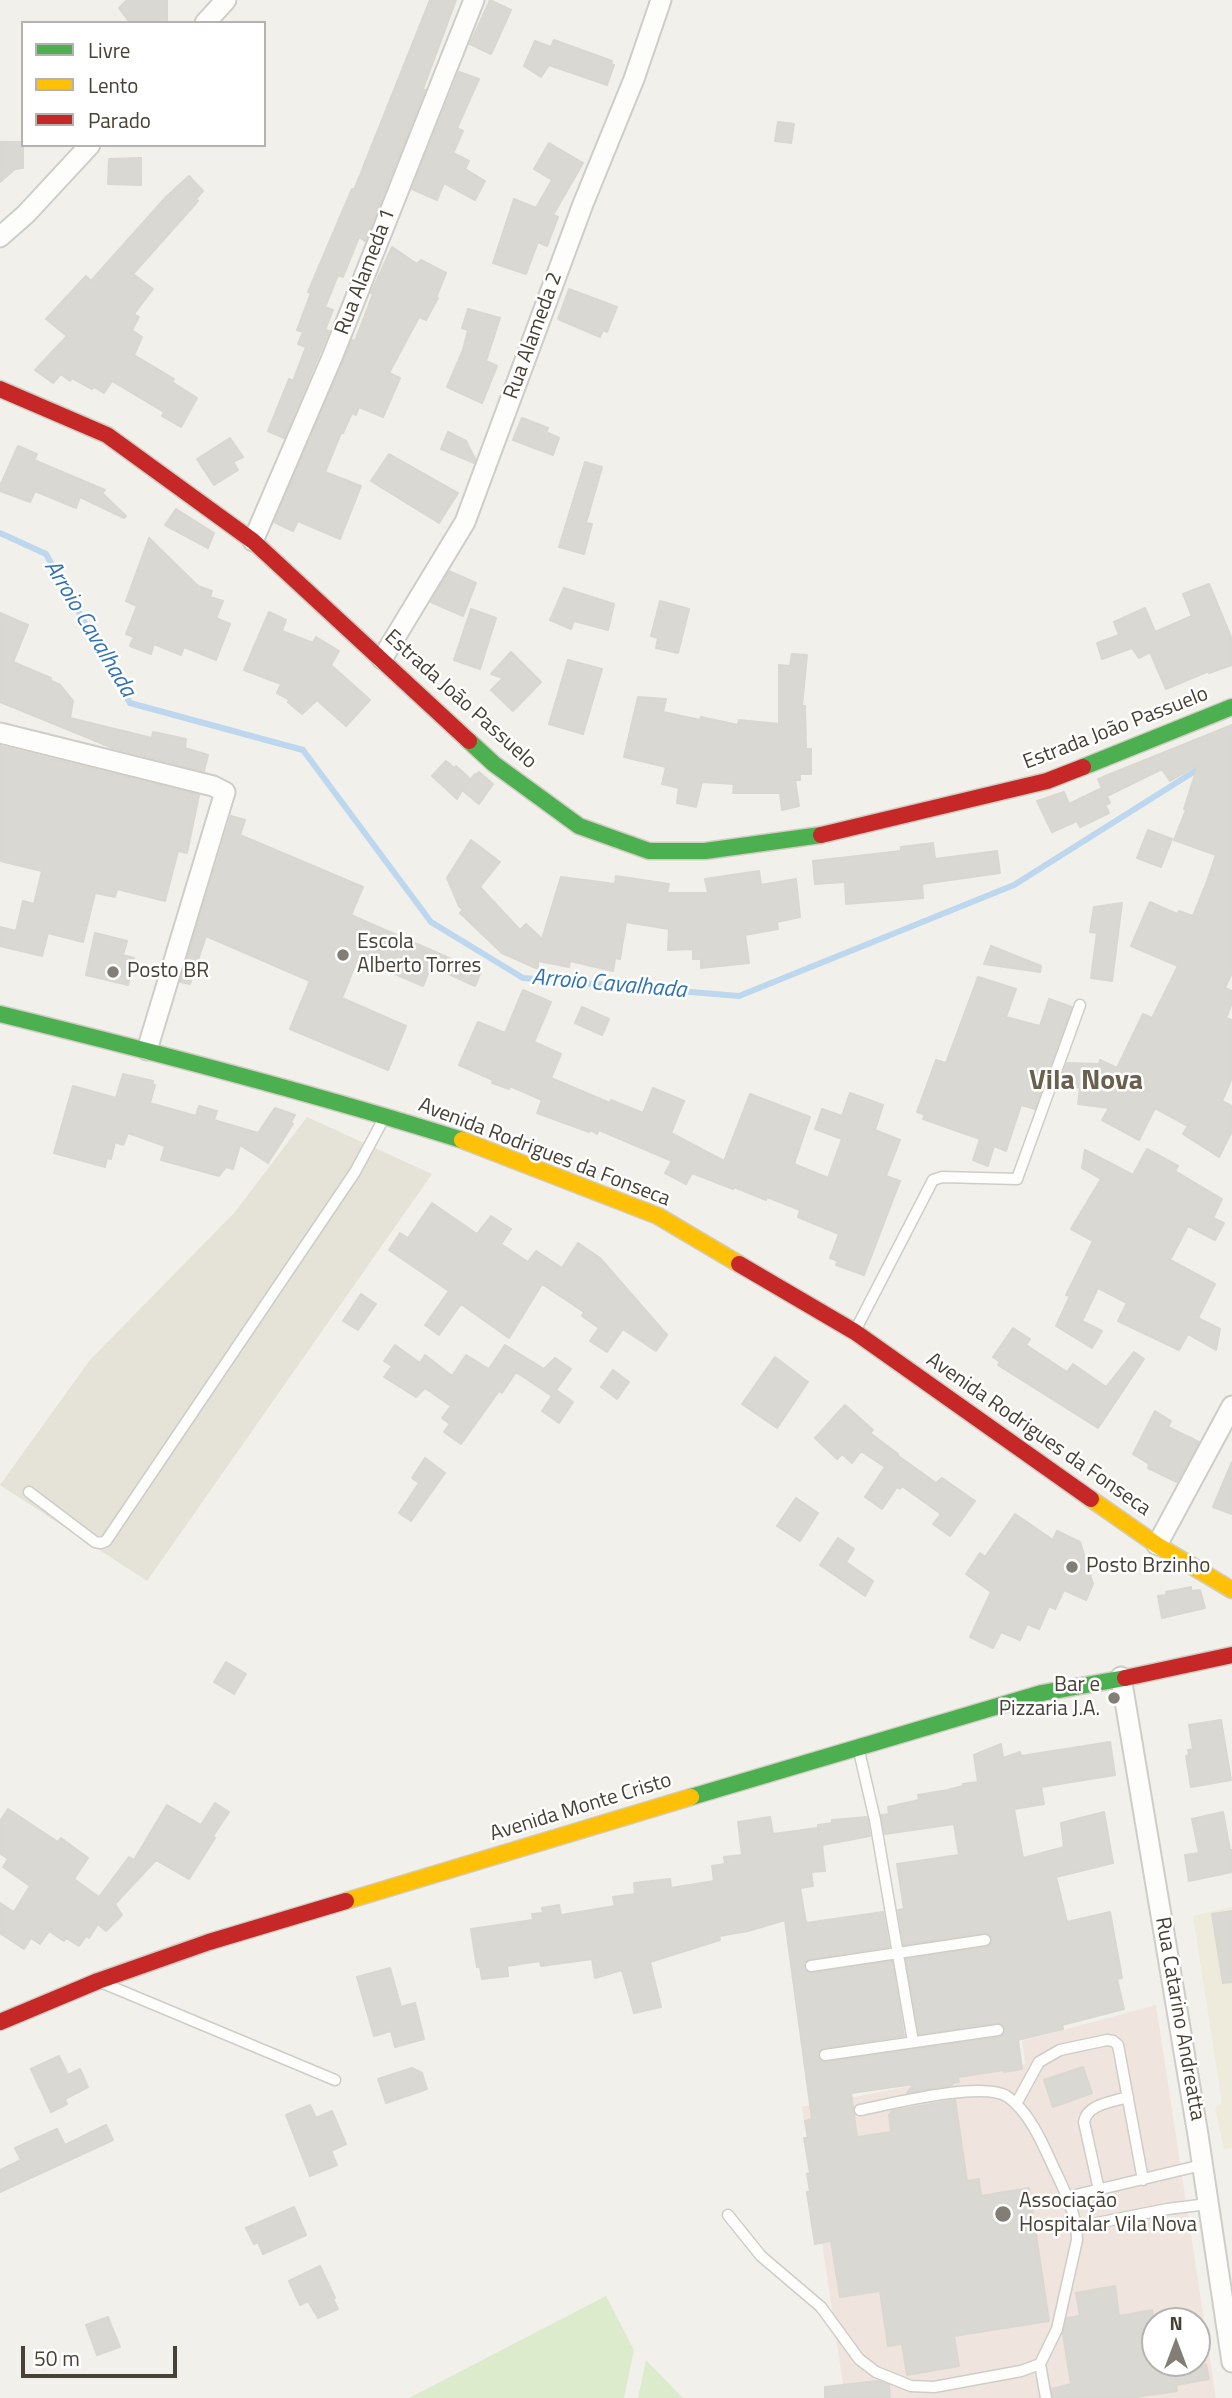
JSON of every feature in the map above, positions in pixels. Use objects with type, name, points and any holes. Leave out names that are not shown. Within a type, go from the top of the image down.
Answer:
[{"type":"main road","name":"Estrada João Passuelo","points":[[0,390],[107,435],[253,541],[494,764],[579,825],[649,851],[705,851],[832,833],[1047,782],[1232,707]]},
{"type":"main road","name":"Avenida Rodrigues da Fonseca","points":[[0,1014],[147,1050],[385,1116],[474,1144],[658,1216],[855,1332],[1157,1545],[1232,1590]]},
{"type":"main road","name":"Avenida Rodrigues da Fonseca","points":[[1157,1545],[1220,1565]]},
{"type":"main road","name":"Avenida Monte Cristo","points":[[1184,1667],[1232,1655]]},
{"type":"main road","name":"Avenida Monte Cristo","points":[[0,2022],[98,1981],[222,1938],[1042,1693],[1121,1677],[1232,1662]]},
{"type":"street","points":[[207,21],[226,0]]},
{"type":"street","name":"Rua Alameda 1","points":[[253,541],[334,355],[474,0]]},
{"type":"street","name":"Rua Alameda 2","points":[[382,659],[465,522],[583,204],[634,79],[661,0]]},
{"type":"street","points":[[0,237],[26,214],[88,147]]},
{"type":"street","points":[[0,733],[213,786],[225,792],[147,1050]]},
{"type":"street","points":[[1157,1545],[1232,1406]]},
{"type":"street","name":"Rua Catarino Andreatta","points":[[1121,1677],[1232,2362]]},
{"type":"lane","points":[[855,1332],[933,1180],[942,1177],[1017,1179],[1080,1005]]},
{"type":"lane","points":[[29,1492],[95,1542],[106,1541],[355,1172],[385,1116]]},
{"type":"lane","points":[[858,1749],[875,1820],[913,2042]]},
{"type":"lane","points":[[811,1966],[985,1940]]},
{"type":"lane","points":[[98,1981],[335,2080]]},
{"type":"lane","points":[[825,2056],[998,2030]]},
{"type":"lane","points":[[1016,2104],[1039,2062],[1060,2050],[1107,2040],[1114,2041],[1118,2045],[1143,2180]]},
{"type":"lane","points":[[860,2109],[965,2092],[996,2091],[1016,2104],[1033,2126],[1067,2197],[1077,2227],[1075,2250],[1057,2329],[1041,2364],[1046,2398]]},
{"type":"lane","points":[[1098,2190],[1084,2122],[1085,2115],[1089,2109],[1128,2098]]},
{"type":"lane","points":[[1067,2197],[1202,2165]]},
{"type":"lane","points":[[1077,2227],[1208,2204]]},
{"type":"lane","points":[[728,2215],[761,2256],[821,2307],[859,2359],[876,2372],[911,2386],[934,2386],[1021,2371],[1041,2364]]},
{"type":"shaded area","points":[[307,1117],[432,1174],[147,1581],[0,1485],[90,1360],[235,1212]]},
{"type":"shaded area","points":[[1232,1907],[1232,2148],[1224,2149],[1215,2108],[1222,2103],[1193,1916]]},
{"type":"shaded area","name":"Associação Hospitalar Vila Nova","points":[[1156,2005],[1202,2307],[1141,2307],[1141,2377],[1211,2377],[1211,2365],[1216,2398],[845,2398],[802,2107],[1025,2064],[1022,2041]]},
{"type":"green space","points":[[606,2296],[634,2350],[624,2398],[409,2398]]},
{"type":"green space","points":[[646,2360],[683,2398],[638,2398]]},
{"type":"building","points":[[127,0],[167,0],[167,21],[129,21],[119,8]]},
{"type":"building","points":[[430,0],[456,0],[423,89],[425,90],[365,241],[359,237],[343,277],[338,275],[325,307],[333,310],[325,330],[329,331],[284,438],[268,431],[289,379],[293,381],[306,347],[298,344],[303,332],[297,330],[311,293],[308,292],[352,189],[354,190]]},
{"type":"building","points":[[490,0],[511,10],[491,54],[470,44]]},
{"type":"building","points":[[554,40],[612,61],[611,64],[614,65],[607,85],[549,65],[541,77],[524,66],[535,41],[551,47]]},
{"type":"building","points":[[459,72],[479,79],[457,128],[463,131],[453,153],[469,161],[465,169],[485,181],[475,200],[444,183],[437,200],[412,189]]},
{"type":"building","points":[[778,122],[794,124],[791,143],[775,141]]},
{"type":"building","points":[[0,142],[21,142],[23,168],[15,169],[0,182]]},
{"type":"building","points":[[549,143],[583,163],[553,215],[558,217],[547,246],[538,242],[526,274],[493,263],[514,199],[536,208],[552,180],[534,169]]},
{"type":"building","points":[[141,158],[141,185],[108,184],[109,159]]},
{"type":"building","points":[[189,176],[203,191],[196,199],[198,201],[133,274],[153,289],[134,314],[139,317],[132,330],[142,337],[134,355],[174,379],[172,382],[197,398],[181,427],[162,416],[164,412],[112,381],[104,393],[72,378],[70,381],[61,374],[53,383],[35,370],[67,336],[46,319],[86,276],[91,281],[166,197]]},
{"type":"building","points":[[392,247],[417,264],[421,260],[446,273],[438,298],[426,320],[419,317],[389,373],[400,378],[383,417],[359,407],[356,415],[352,413],[325,472],[361,486],[340,539],[298,521],[293,531],[274,522],[352,340],[355,341],[373,294],[371,293]]},
{"type":"building","points":[[569,289],[617,307],[607,332],[603,330],[600,337],[558,319]]},
{"type":"building","points":[[468,309],[500,318],[486,361],[497,366],[482,403],[447,387],[463,350],[468,330],[462,328]]},
{"type":"building","points":[[522,418],[548,428],[546,432],[559,438],[553,455],[513,440]]},
{"type":"building","points":[[448,432],[466,441],[475,459],[474,463],[441,449]]},
{"type":"building","points":[[230,438],[243,457],[233,462],[238,470],[214,485],[197,459]]},
{"type":"building","points":[[18,446],[37,454],[34,460],[105,490],[102,493],[126,516],[124,518],[80,497],[76,508],[35,491],[30,502],[0,491]]},
{"type":"building","points":[[389,454],[458,493],[439,523],[371,481]]},
{"type":"building","points":[[585,462],[602,467],[586,523],[592,524],[584,554],[559,547]]},
{"type":"building","points":[[176,509],[214,533],[208,548],[165,525]]},
{"type":"building","points":[[149,538],[198,586],[212,591],[210,597],[223,601],[216,618],[230,624],[216,660],[184,647],[181,655],[154,644],[151,654],[130,646],[134,637],[126,634],[137,606],[126,601]]},
{"type":"building","points":[[449,571],[476,583],[463,616],[431,602]]},
{"type":"building","points":[[1209,584],[1232,639],[1232,665],[1209,671],[1166,689],[1150,652],[1139,658],[1132,648],[1102,659],[1097,643],[1119,635],[1114,622],[1145,608],[1155,632],[1192,616],[1183,594]]},
{"type":"building","points":[[564,588],[614,604],[608,630],[574,621],[571,629],[550,620]]},
{"type":"building","points":[[660,601],[689,609],[678,653],[656,648],[658,638],[651,636]]},
{"type":"building","points":[[471,609],[496,618],[480,669],[454,660]]},
{"type":"building","points":[[269,612],[286,620],[282,631],[313,643],[316,637],[339,651],[331,665],[370,700],[346,726],[317,700],[302,714],[288,702],[290,700],[277,693],[281,684],[244,670]]},
{"type":"building","points":[[0,613],[28,625],[13,662],[51,678],[50,680],[60,685],[73,701],[70,718],[152,738],[153,732],[186,739],[185,748],[208,755],[204,771],[113,748],[0,702]]},
{"type":"building","points":[[511,652],[541,682],[513,711],[491,690],[503,678],[491,674]]},
{"type":"building","points":[[792,654],[807,655],[802,706],[805,706],[806,749],[811,749],[811,774],[800,774],[800,780],[795,780],[799,806],[782,810],[780,793],[733,793],[734,784],[702,782],[696,807],[677,803],[679,788],[662,784],[666,767],[624,757],[638,697],[666,699],[663,712],[700,720],[701,717],[738,725],[739,720],[779,724],[779,665],[790,666]]},
{"type":"building","points":[[568,660],[602,669],[583,734],[549,724]]},
{"type":"building","points":[[1232,725],[1232,973],[1225,988],[1232,991],[1232,1003],[1226,1018],[1232,1020],[1232,1078],[1222,1101],[1232,1106],[1232,1131],[1219,1157],[1183,1134],[1188,1126],[1155,1108],[1139,1140],[1102,1120],[1109,1108],[1078,1104],[1080,1088],[1059,1084],[1067,1063],[1099,1064],[1100,1060],[1117,1068],[1143,1014],[1152,1018],[1178,966],[1131,946],[1150,902],[1177,914],[1179,911],[1193,916],[1206,884],[1216,855],[1174,840],[1186,810],[1184,809],[1198,765],[1170,781],[1162,769],[1107,796],[1106,794],[1110,803],[1105,805],[1109,813],[1080,827],[1077,821],[1052,832],[1037,801],[1064,792],[1069,804],[1102,788],[1098,779]]},
{"type":"building","points":[[0,746],[199,795],[187,853],[178,851],[165,901],[117,889],[115,897],[95,893],[83,942],[48,933],[42,956],[0,946],[0,927],[16,931],[23,901],[34,904],[42,871],[0,861]]},
{"type":"building","points":[[446,761],[469,778],[457,799],[432,776]]},
{"type":"building","points":[[479,772],[493,784],[479,804],[462,790]]},
{"type":"building","name":"Escola Alberto Torres","points":[[231,816],[245,820],[240,835],[363,887],[351,915],[481,972],[475,986],[431,966],[423,986],[358,958],[342,998],[406,1026],[388,1070],[290,1029],[310,981],[206,936],[190,984],[180,982]]},
{"type":"building","points":[[1148,830],[1172,839],[1161,867],[1137,858]]},
{"type":"building","points":[[471,840],[500,862],[480,887],[520,930],[526,924],[542,939],[561,877],[615,884],[616,876],[669,884],[667,893],[708,893],[705,879],[759,871],[761,885],[796,879],[800,917],[777,922],[778,929],[745,935],[749,963],[701,968],[701,959],[693,959],[693,949],[668,950],[669,929],[626,922],[620,959],[615,958],[613,971],[570,961],[569,967],[538,961],[538,969],[502,953],[460,913],[463,910],[447,878]]},
{"type":"building","points":[[933,843],[935,859],[997,851],[1000,873],[922,884],[923,898],[846,904],[845,882],[815,884],[813,861],[901,851],[901,847]]},
{"type":"building","points":[[1122,903],[1112,981],[1091,978],[1097,933],[1090,932],[1094,907]]},
{"type":"building","points":[[95,933],[127,941],[123,955],[134,958],[128,985],[86,975]]},
{"type":"building","points":[[991,946],[1041,966],[1040,972],[984,964]]},
{"type":"building","points":[[978,977],[1016,989],[1006,1017],[1040,1026],[1049,999],[1072,1007],[1035,1109],[1021,1105],[1006,1151],[994,1146],[988,1166],[973,1160],[980,1139],[923,1119],[925,1115],[917,1112],[936,1060],[946,1063]]},
{"type":"building","points":[[523,990],[551,1002],[534,1042],[561,1054],[551,1078],[610,1103],[611,1100],[643,1113],[653,1088],[684,1101],[671,1133],[724,1161],[750,1094],[810,1117],[794,1164],[828,1178],[842,1139],[815,1129],[822,1109],[842,1116],[850,1093],[883,1105],[875,1130],[900,1140],[886,1176],[900,1181],[864,1275],[836,1265],[838,1261],[830,1258],[839,1234],[798,1217],[800,1210],[692,1173],[686,1184],[665,1173],[672,1161],[599,1130],[597,1134],[590,1130],[589,1132],[537,1113],[542,1100],[510,1086],[509,1089],[492,1083],[493,1080],[459,1065],[478,1022],[505,1033]]},
{"type":"building","points":[[582,1007],[609,1019],[602,1035],[575,1023]]},
{"type":"building","points":[[123,1074],[153,1081],[152,1084],[155,1085],[150,1103],[196,1116],[199,1106],[217,1111],[214,1120],[258,1133],[275,1108],[295,1115],[291,1122],[293,1124],[268,1163],[240,1145],[233,1169],[226,1167],[219,1176],[161,1160],[165,1146],[128,1133],[123,1145],[115,1142],[111,1159],[107,1158],[105,1167],[54,1153],[73,1086],[116,1098]]},
{"type":"building","points":[[1147,1149],[1178,1166],[1175,1171],[1222,1199],[1213,1218],[1224,1223],[1215,1240],[1188,1226],[1170,1260],[1215,1284],[1198,1318],[1220,1329],[1216,1350],[1188,1334],[1179,1350],[1118,1321],[1127,1303],[1098,1288],[1082,1321],[1102,1331],[1092,1348],[1056,1326],[1070,1296],[1066,1295],[1093,1241],[1071,1229],[1101,1179],[1082,1168],[1085,1150],[1133,1175]]},
{"type":"building","points":[[432,1203],[477,1234],[491,1216],[511,1229],[501,1244],[528,1262],[536,1251],[562,1268],[578,1243],[600,1258],[667,1335],[656,1351],[623,1329],[607,1352],[590,1341],[599,1328],[582,1316],[584,1312],[542,1284],[509,1338],[461,1304],[439,1335],[425,1325],[449,1291],[389,1250],[400,1233],[408,1238]]},
{"type":"building","points":[[361,1294],[376,1304],[358,1330],[343,1321]]},
{"type":"building","points":[[1013,1328],[1030,1339],[1026,1345],[1067,1372],[1073,1364],[1106,1387],[1134,1352],[1144,1359],[1098,1428],[998,1365],[1000,1362],[993,1357]]},
{"type":"building","points":[[395,1345],[420,1363],[425,1355],[452,1376],[466,1355],[489,1369],[505,1345],[544,1369],[555,1358],[571,1369],[556,1390],[573,1402],[559,1423],[542,1411],[552,1396],[516,1372],[461,1444],[444,1432],[450,1424],[442,1418],[451,1406],[425,1388],[416,1397],[384,1377],[392,1366],[384,1361]]},
{"type":"building","points":[[775,1357],[808,1382],[777,1428],[742,1404]]},
{"type":"building","points":[[613,1370],[629,1382],[617,1399],[601,1387]]},
{"type":"building","points":[[845,1405],[873,1430],[870,1433],[897,1455],[936,1483],[942,1478],[975,1501],[950,1536],[933,1524],[941,1514],[902,1486],[900,1489],[897,1487],[882,1509],[865,1497],[885,1467],[861,1451],[852,1463],[842,1454],[837,1459],[815,1438]]},
{"type":"building","points":[[1155,1411],[1171,1421],[1168,1427],[1199,1442],[1177,1482],[1148,1468],[1149,1464],[1133,1454]]},
{"type":"building","points":[[425,1458],[445,1473],[411,1521],[399,1513],[419,1483],[412,1478]]},
{"type":"building","points":[[1232,1462],[1232,1514],[1213,1507]]},
{"type":"building","points":[[796,1498],[818,1513],[800,1541],[777,1526]]},
{"type":"building","points":[[1015,1514],[1053,1540],[1057,1531],[1080,1542],[1093,1584],[1086,1600],[1064,1590],[1055,1609],[1049,1606],[1039,1629],[1027,1624],[1020,1640],[1001,1632],[993,1648],[970,1637],[991,1592],[966,1574],[980,1553],[985,1557]]},
{"type":"building","points":[[838,1538],[854,1549],[846,1562],[873,1581],[865,1596],[820,1565]]},
{"type":"building","points":[[1191,1587],[1191,1591],[1200,1590],[1205,1608],[1162,1618],[1158,1596]]},
{"type":"building","points":[[226,1662],[246,1674],[234,1694],[214,1682]]},
{"type":"building","points":[[1221,1720],[1231,1780],[1191,1787],[1186,1756],[1189,1755],[1188,1750],[1193,1749],[1189,1725]]},
{"type":"building","points":[[1110,1742],[1115,1775],[1041,1787],[1044,1804],[1014,1809],[1023,1858],[1064,1847],[1061,1823],[1104,1812],[1113,1863],[1056,1877],[1067,1922],[1110,1912],[1122,1978],[1117,1979],[1124,2009],[1018,2040],[1022,2069],[958,2077],[959,2082],[952,2085],[907,2093],[914,2084],[851,2093],[857,2137],[891,2132],[889,2115],[892,2111],[955,2100],[967,2181],[979,2179],[981,2196],[1029,2188],[1049,2321],[954,2336],[959,2366],[907,2375],[902,2344],[888,2346],[880,2291],[840,2297],[831,2241],[815,2244],[807,2192],[810,2191],[807,2174],[810,2173],[804,2138],[808,2138],[805,2121],[812,2119],[785,1920],[719,1936],[720,1940],[650,1962],[661,2007],[634,2013],[622,1970],[595,1978],[592,1959],[541,1966],[540,1961],[507,1966],[508,1976],[482,1979],[480,1967],[477,1967],[471,1929],[533,1920],[532,1914],[543,1913],[542,1908],[559,1905],[561,1915],[615,1906],[613,1897],[635,1894],[634,1883],[670,1879],[671,1888],[714,1881],[712,1866],[725,1864],[724,1857],[742,1855],[738,1822],[770,1817],[773,1834],[818,1828],[818,1825],[832,1823],[832,1820],[867,1817],[870,1836],[822,1845],[825,1871],[811,1872],[813,1886],[800,1888],[806,1923],[883,1912],[889,1947],[810,1959],[804,1963],[804,1968],[808,1973],[812,1973],[892,1961],[904,2036],[824,2048],[818,2052],[819,2059],[826,2062],[1000,2037],[1005,2030],[1003,2025],[998,2023],[919,2034],[906,1959],[986,1947],[992,1943],[992,1938],[988,1933],[984,1933],[904,1945],[898,1910],[904,1909],[897,1864],[959,1855],[954,1824],[885,1834],[881,1815],[889,1814],[888,1807],[919,1800],[918,1795],[978,1782],[974,1755],[1001,1744],[1003,1758],[1020,1752],[1021,1756]]},
{"type":"building","points":[[215,1803],[229,1812],[189,1879],[156,1860],[115,1904],[122,1915],[106,1931],[98,1924],[89,1938],[86,1936],[79,1946],[66,1938],[64,1941],[49,1931],[40,1944],[31,1938],[24,1949],[0,1933],[0,1903],[14,1912],[30,1886],[3,1867],[8,1859],[0,1853],[0,1821],[8,1809],[58,1842],[61,1838],[88,1858],[74,1879],[99,1897],[129,1857],[134,1860],[167,1805],[201,1825]]},
{"type":"building","points":[[1223,1812],[1232,1850],[1232,1872],[1189,1881],[1185,1855],[1199,1853],[1192,1819]]},
{"type":"building","points":[[1232,1911],[1232,1982],[1223,1983],[1212,1914]]},
{"type":"building","points":[[390,1968],[401,2007],[415,2003],[424,2039],[395,2047],[391,2031],[374,2036],[357,1977]]},
{"type":"building","points":[[59,2056],[68,2075],[80,2069],[88,2087],[65,2099],[67,2104],[51,2112],[31,2069]]},
{"type":"building","points":[[1083,2067],[1092,2093],[1053,2107],[1044,2080]]},
{"type":"building","points":[[412,2068],[422,2073],[427,2089],[386,2103],[378,2079]]},
{"type":"building","points":[[310,2105],[316,2118],[332,2111],[346,2144],[331,2151],[337,2165],[310,2176],[286,2115]]},
{"type":"building","points":[[106,2125],[113,2140],[0,2192],[0,2170],[21,2160],[15,2148],[57,2129],[65,2145]]},
{"type":"building","points":[[294,2207],[306,2235],[263,2254],[258,2242],[254,2244],[246,2228]]},
{"type":"building","points":[[320,2266],[338,2309],[318,2318],[308,2301],[300,2305],[289,2281]]},
{"type":"building","points":[[1115,2286],[1119,2316],[1141,2312],[1141,2377],[1209,2379],[1176,2385],[1177,2391],[1129,2398],[1053,2398],[1052,2389],[1071,2384],[1063,2334],[1067,2318],[1080,2316],[1076,2293]]},
{"type":"building","points":[[108,2317],[120,2347],[97,2355],[86,2325]]},
{"type":"building","points":[[878,2381],[889,2385],[890,2398],[825,2398],[825,2387]]},
{"type":"waterway","name":"Arroio Cavalhada","points":[[0,533],[46,554],[130,703],[303,750],[431,922],[523,978],[739,996],[1014,885],[1203,766]]},
{"type":"traffic: fast","points":[[1083,767],[1232,707]]},
{"type":"traffic: fast","points":[[469,741],[494,764],[579,826],[649,851],[705,851],[821,835]]},
{"type":"traffic: fast","points":[[0,1014],[232,1073],[462,1140]]},
{"type":"traffic: fast","points":[[691,1797],[1042,1693],[1125,1678]]},
{"type":"traffic: slow","points":[[462,1140],[658,1216],[739,1264]]},
{"type":"traffic: slow","points":[[1091,1499],[1157,1545],[1232,1590]]},
{"type":"traffic: slow","points":[[346,1901],[691,1797]]},
{"type":"traffic: jam","points":[[0,389],[107,435],[253,541],[469,741]]},
{"type":"traffic: jam","points":[[821,835],[1047,781],[1083,767]]},
{"type":"traffic: jam","points":[[739,1264],[855,1332],[1091,1499]]},
{"type":"traffic: jam","points":[[1125,1678],[1232,1655]]},
{"type":"traffic: jam","points":[[0,2022],[98,1981],[209,1942],[346,1901]]},
{"type":"place","name":"Escola Alberto Torres","points":[[343,955]]},
{"type":"place","name":"Posto BR","points":[[113,972]]},
{"type":"place","name":"Posto Brzinho","points":[[1072,1567]]},
{"type":"place","name":"Bar e Pizzaria J.A.","points":[[1114,1698]]},
{"type":"place","name":"Associação Hospitalar Vila Nova","points":[[1003,2214]]},
{"type":"district","name":"Vila Nova","points":[[1086,1082]]}]
